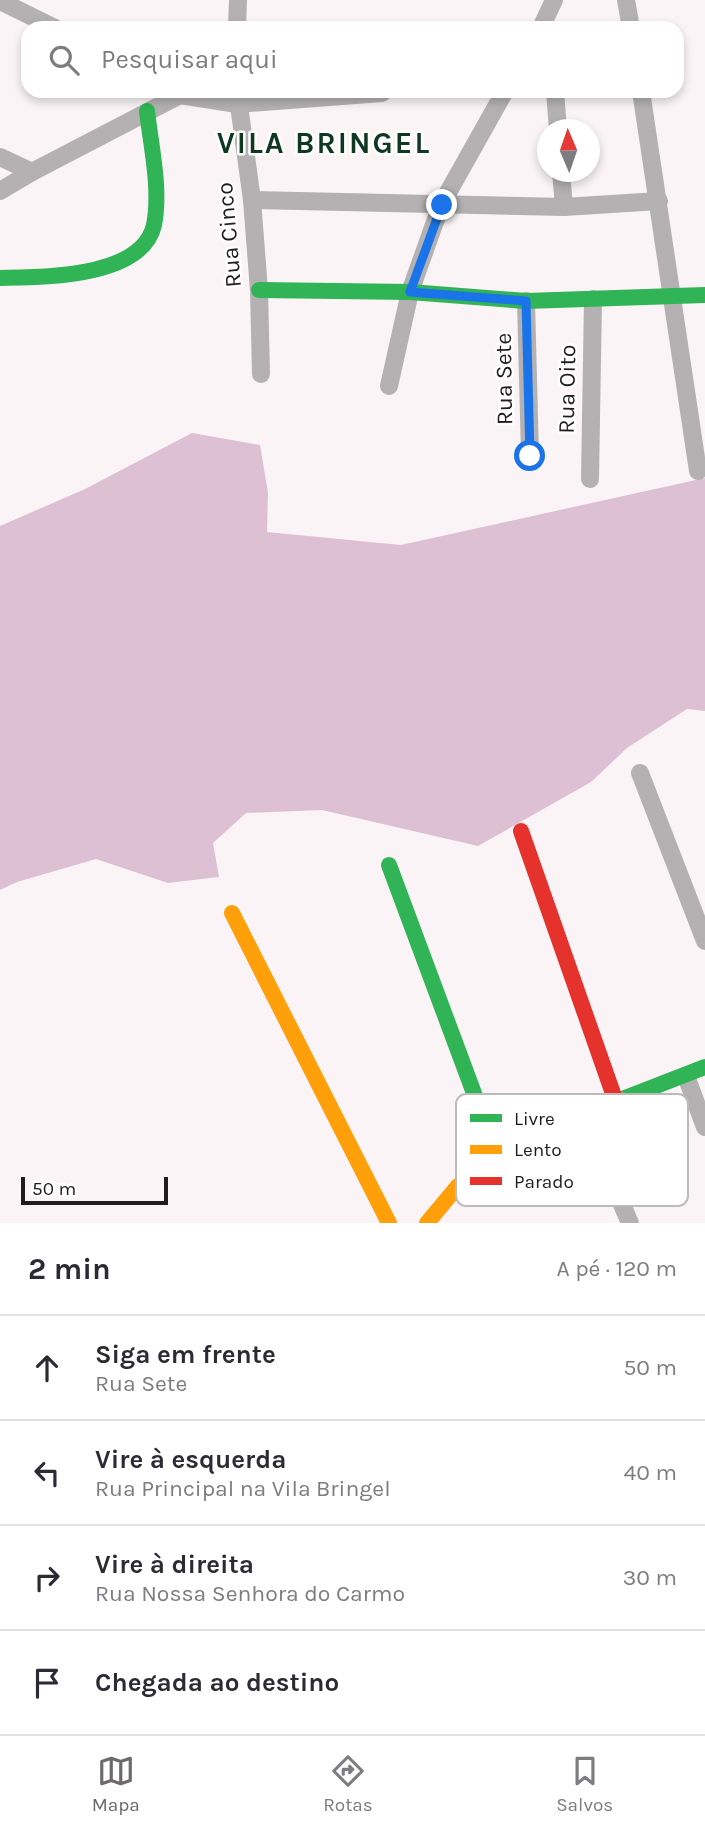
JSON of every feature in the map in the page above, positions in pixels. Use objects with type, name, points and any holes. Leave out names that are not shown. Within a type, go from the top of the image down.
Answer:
[{"type":"street","points":[[237,21],[238,0]]},
{"type":"street","points":[[626,0],[630,21]]},
{"type":"street","points":[[0,1],[41,21]]},
{"type":"street","points":[[0,191],[169,98]]},
{"type":"street","name":"Rua Cinco","points":[[237,98],[252,200],[259,290],[261,374]]},
{"type":"street","points":[[389,386],[410,292],[442,205],[501,98]]},
{"type":"street","points":[[556,98],[557,119]]},
{"type":"street","points":[[642,98],[698,471]]},
{"type":"street","points":[[0,278],[60,276],[126,260],[144,247],[153,231],[156,214],[147,111]]},
{"type":"street","points":[[0,157],[32,172]]},
{"type":"street","points":[[562,182],[564,206]]},
{"type":"street","points":[[252,200],[564,206],[659,201]]},
{"type":"street","points":[[259,290],[410,292],[526,301],[705,295]]},
{"type":"street","name":"Rua Oito","points":[[590,479],[593,299]]},
{"type":"street","name":"Rua Sete","points":[[526,301],[530,456]]},
{"type":"street","points":[[640,773],[705,941]]},
{"type":"street","points":[[521,831],[613,1094]]},
{"type":"street","points":[[389,865],[475,1094]]},
{"type":"street","points":[[232,913],[389,1223]]},
{"type":"street","points":[[637,1094],[705,1067]]},
{"type":"street","points":[[685,1076],[705,1127]]},
{"type":"street","points":[[427,1223],[456,1188]]},
{"type":"street","points":[[623,1206],[630,1223]]},
{"type":"shaded area","points":[[192,433],[260,445],[268,493],[267,532],[401,545],[705,478],[705,711],[687,709],[627,748],[591,782],[478,846],[322,810],[246,813],[213,843],[219,877],[168,883],[96,859],[17,882],[0,890],[0,526],[85,489]]},
{"type":"traffic: fast","points":[[0,278],[41,277],[89,271],[131,256],[146,242],[154,225],[156,211],[155,168],[147,111]]},
{"type":"traffic: fast","points":[[259,290],[410,292],[526,301],[705,295]]},
{"type":"traffic: fast","points":[[389,865],[474,1094]]},
{"type":"traffic: fast","points":[[635,1094],[705,1067]]},
{"type":"traffic: slow","points":[[232,913],[389,1223]]},
{"type":"traffic: slow","points":[[427,1223],[456,1188]]},
{"type":"traffic: jam","points":[[521,831],[613,1094]]},
{"type":"district","name":"VILA BRINGEL","points":[[324,143]]},
{"type":"route","points":[[442,205],[410,292],[526,301],[530,456]]}]
